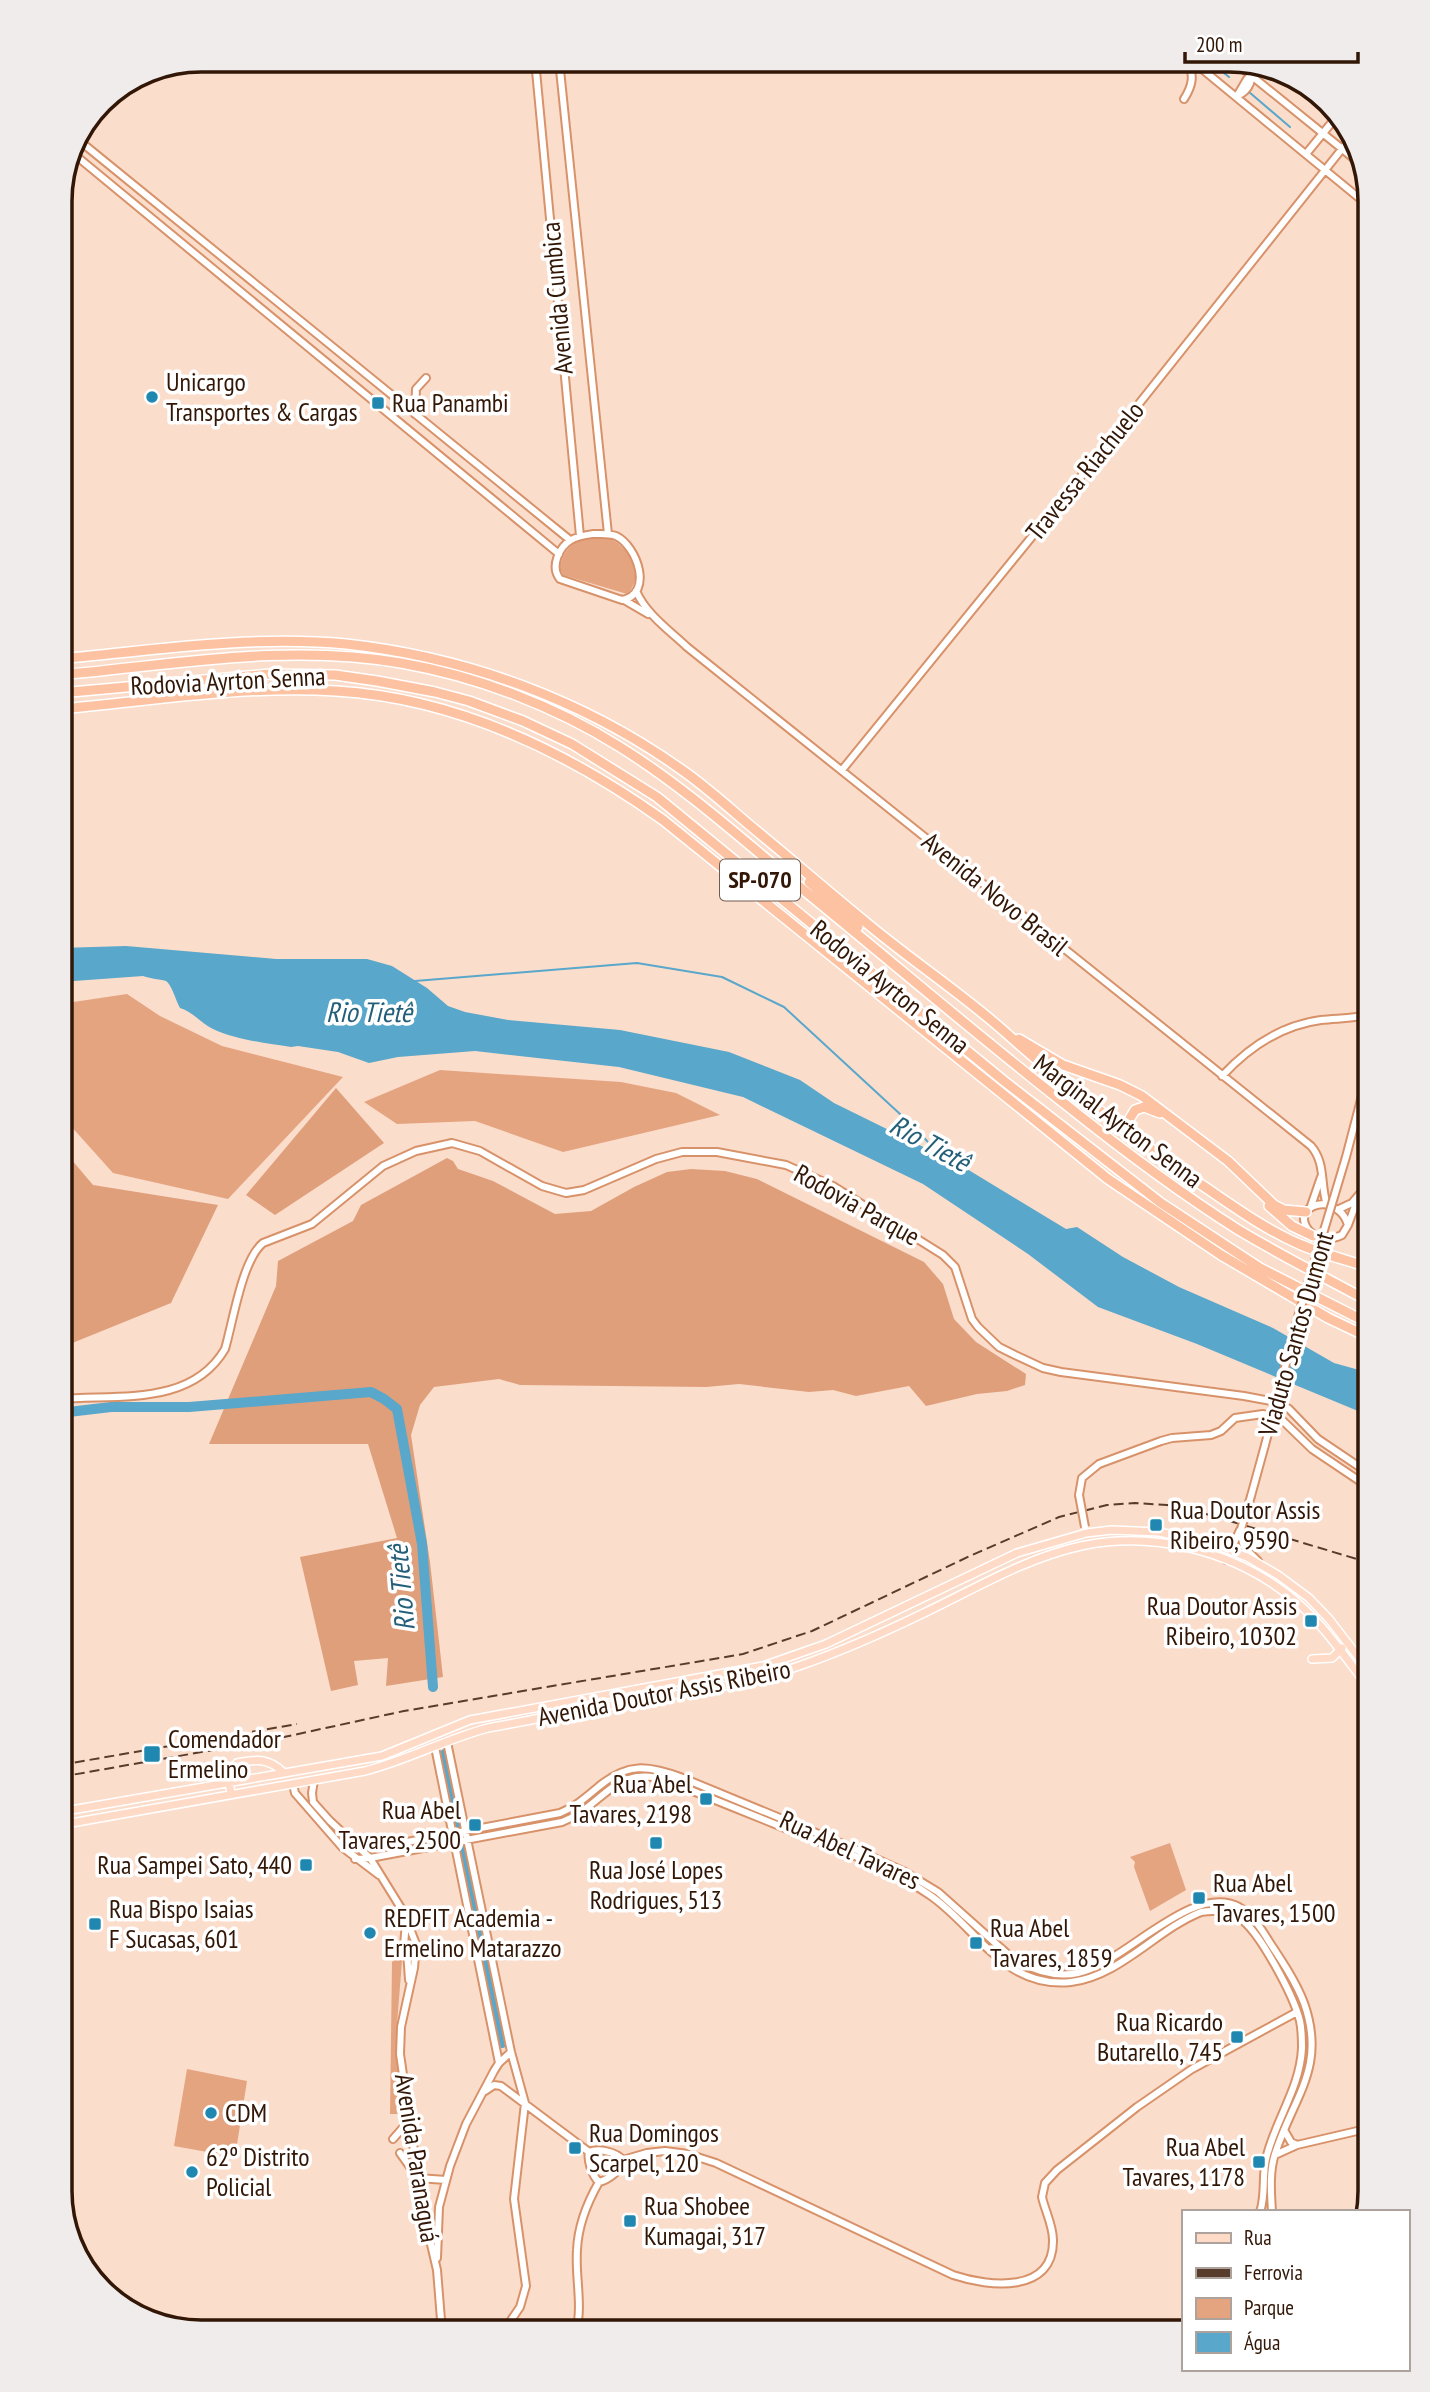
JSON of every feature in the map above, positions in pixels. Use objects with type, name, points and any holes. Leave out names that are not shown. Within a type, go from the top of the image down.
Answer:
[{"type":"highway","points":[[72,658],[239,643],[298,641],[380,649],[457,664],[543,694],[621,731],[685,772],[795,863],[812,885],[924,987]]},
{"type":"highway","name":"Rodovia Ayrton Senna","points":[[72,674],[242,658],[312,655],[399,663],[499,689],[586,728],[652,768],[700,804],[1066,1104],[1177,1188],[1247,1234],[1358,1295]]},
{"type":"highway","name":"Rodovia Ayrton Senna","points":[[72,692],[236,676],[335,675],[423,690],[470,702],[523,721],[572,744],[657,797],[1004,1081],[1161,1203],[1261,1268],[1358,1318]]},
{"type":"highway","name":"Rodovia Ayrton Senna","points":[[72,708],[238,692],[338,691],[410,702],[442,710],[502,729],[557,753],[663,820],[1108,1179],[1221,1255],[1328,1318],[1358,1332]]},
{"type":"highway","name":"Marginal Ayrton Senna","points":[[795,863],[886,939],[1004,1031],[1031,1056],[1176,1167],[1264,1226],[1299,1244],[1358,1264]]},
{"type":"highway","points":[[1004,1031],[1063,1065],[1142,1096],[1228,1161],[1274,1205],[1284,1210],[1308,1209]]},
{"type":"highway","points":[[1133,1134],[1129,1120],[1132,1113],[1144,1107],[1154,1110],[1236,1173],[1279,1217],[1313,1236]]},
{"type":"main road","name":"Avenida Doutor Assis Ribeiro","points":[[309,1767],[382,1756],[459,1723],[741,1672],[775,1662],[827,1644],[1017,1553],[1086,1530],[1159,1532],[1230,1549],[1265,1567],[1309,1598],[1358,1656]]},
{"type":"main road","name":"Avenida Doutor Assis Ribeiro","points":[[72,1823],[396,1763],[488,1728],[727,1686],[784,1671],[901,1623],[1006,1573],[1078,1547],[1122,1541],[1171,1544],[1196,1549],[1253,1572],[1287,1594],[1313,1618],[1358,1674]]},
{"type":"main road","points":[[1006,1573],[1017,1553]]},
{"type":"main road","points":[[1312,1659],[1332,1658],[1347,1641]]},
{"type":"main road","points":[[442,1731],[447,1742]]},
{"type":"main road","points":[[231,1794],[230,1770],[235,1764],[264,1759],[284,1772]]},
{"type":"main road","points":[[72,1810],[309,1767]]},
{"type":"main road","points":[[293,1784],[309,1767]]},
{"type":"street","name":"Avenida Cumbica","points":[[536,72],[580,536]]},
{"type":"street","name":"Avenida Cumbica","points":[[560,72],[608,534]]},
{"type":"street","points":[[1184,99],[1192,84],[1192,72]]},
{"type":"street","points":[[1205,72],[1358,197]]},
{"type":"street","points":[[1247,73],[1349,153]]},
{"type":"street","points":[[1237,96],[1247,79],[1252,77]]},
{"type":"street","points":[[1306,154],[1332,123]]},
{"type":"street","points":[[84,145],[570,540]]},
{"type":"street","name":"Travessa Riachuelo","points":[[842,770],[1346,145]]},
{"type":"street","points":[[79,158],[559,554]]},
{"type":"street","points":[[415,414],[416,390],[426,378]]},
{"type":"street","points":[[608,534],[621,539],[635,557],[640,576],[634,596],[622,600],[560,579],[554,570],[559,554],[570,540],[580,536],[608,534]]},
{"type":"street","name":"Avenida Novo Brasil","points":[[636,591],[656,619],[687,647],[1311,1146],[1322,1163],[1321,1175],[1327,1205]]},
{"type":"street","name":"Avenida Novo Brasil","points":[[622,600],[656,619]]},
{"type":"street","points":[[1222,1076],[1249,1051],[1283,1031],[1321,1020],[1358,1017]]},
{"type":"street","name":"Viaduto Santos Dumont","points":[[1226,1560],[1241,1530],[1251,1496],[1298,1317],[1358,1111]]},
{"type":"street","name":"Viaduto Santos Dumont","points":[[1352,1136],[1358,1122]]},
{"type":"street","name":"Rodovia Parque","points":[[72,1398],[167,1392],[191,1384],[202,1377],[211,1370],[225,1349],[247,1269],[256,1249],[262,1243],[312,1224],[373,1174],[416,1151],[443,1143],[462,1144],[480,1151],[542,1186],[566,1193],[584,1190],[666,1155],[717,1152],[786,1165],[812,1175],[943,1255],[955,1268],[972,1319],[978,1327],[999,1347],[1027,1361],[1043,1368],[1083,1376],[1276,1402],[1289,1409],[1318,1439],[1358,1466]]},
{"type":"street","points":[[1321,1175],[1304,1222],[1313,1236],[1324,1239],[1344,1234],[1358,1196]]},
{"type":"street","points":[[1308,1209],[1327,1205],[1339,1209],[1352,1203],[1358,1196]]},
{"type":"street","points":[[1339,1209],[1348,1226]]},
{"type":"street","points":[[1086,1530],[1079,1495],[1082,1478],[1099,1464],[1169,1438],[1211,1435],[1221,1431],[1235,1418],[1263,1414],[1280,1418],[1312,1449],[1358,1480]]},
{"type":"street","points":[[1241,1530],[1245,1548],[1265,1567]]},
{"type":"street","points":[[447,1742],[510,2052],[524,2103],[514,2199],[526,2286],[520,2306],[511,2320]]},
{"type":"street","points":[[435,1747],[499,2063]]},
{"type":"street","name":"Rua Abel Tavares","points":[[355,1859],[398,1852],[455,1838],[464,1832],[569,1810],[622,1771],[646,1768],[663,1771],[905,1872],[938,1892],[1012,1958],[1034,1970],[1056,1974],[1085,1971],[1182,1912],[1200,1905],[1224,1903],[1239,1907],[1259,1926],[1276,1952],[1302,1997],[1309,2021],[1311,2054],[1308,2076],[1275,2155],[1272,2210]]},
{"type":"street","name":"Rua Abel Tavares","points":[[342,1847],[455,1838],[466,1840],[562,1822],[581,1814],[622,1780],[652,1776],[843,1851],[897,1876],[939,1902],[1005,1966],[1041,1981],[1071,1982],[1097,1975],[1201,1912],[1221,1912],[1237,1916],[1252,1929],[1261,1942],[1297,2012],[1302,2040],[1299,2075],[1266,2159],[1260,2210]]},
{"type":"street","points":[[314,1780],[313,1802],[370,1858],[406,1920],[417,1945],[413,1952],[406,1947],[407,1940],[414,1941]]},
{"type":"street","points":[[293,1784],[295,1793],[342,1847],[379,1876]]},
{"type":"street","points":[[395,1843],[398,1852]]},
{"type":"street","name":"Avenida Paranaguá","points":[[406,1920],[409,1984]]},
{"type":"street","name":"Avenida Paranaguá","points":[[416,1949],[400,2038],[408,2122],[425,2220],[437,2270],[441,2320]]},
{"type":"street","points":[[623,2160],[665,2151],[716,2162],[940,2269],[977,2283],[1017,2282],[1039,2274],[1047,2267],[1053,2249],[1051,2228],[1042,2197],[1048,2179],[1137,2107],[1192,2068],[1297,2012]]},
{"type":"street","points":[[437,2270],[439,2207],[459,2141],[499,2063],[510,2052]]},
{"type":"street","points":[[483,2092],[497,2085],[589,2152]]},
{"type":"street","points":[[393,2139],[408,2122]]},
{"type":"street","points":[[1284,2130],[1291,2142],[1297,2145]]},
{"type":"street","points":[[1266,2159],[1297,2145],[1358,2131]]},
{"type":"street","points":[[589,2152],[604,2151],[623,2160]]},
{"type":"street","points":[[589,2152],[588,2158],[599,2182]]},
{"type":"street","points":[[400,2153],[418,2178],[446,2180]]},
{"type":"street","points":[[578,2320],[579,2234],[589,2201],[599,2182],[619,2169],[623,2160]]},
{"type":"green space","points":[[603,536],[620,545],[632,560],[635,577],[627,594],[563,575],[560,569],[565,553],[574,543]]},
{"type":"green space","points":[[127,994],[160,1016],[222,1046],[343,1077],[228,1199],[113,1173],[72,1127],[72,1002]]},
{"type":"green space","points":[[440,1070],[621,1082],[676,1093],[720,1115],[563,1152],[475,1121],[397,1124],[364,1102]]},
{"type":"green space","points":[[1170,1843],[1186,1890],[1150,1911],[1134,1867],[1135,1862],[1130,1857]]},
{"type":"green space","points":[[397,1957],[402,1961],[396,2037],[401,2114],[390,2114],[392,1962]]},
{"type":"green space","name":"CDM","points":[[187,2069],[247,2081],[235,2157],[174,2146]]},
{"type":"shaded area","points":[[336,1088],[384,1143],[275,1215],[246,1195]]},
{"type":"shaded area","points":[[447,1158],[453,1161],[458,1169],[493,1181],[555,1214],[591,1211],[667,1172],[691,1169],[725,1171],[757,1179],[924,1262],[943,1284],[954,1319],[976,1342],[1026,1374],[1025,1385],[1007,1391],[977,1394],[926,1406],[909,1386],[856,1396],[833,1390],[809,1392],[739,1384],[706,1387],[520,1385],[499,1379],[434,1387],[420,1405],[411,1435],[430,1562],[443,1677],[386,1686],[388,1658],[354,1661],[358,1685],[331,1691],[300,1557],[397,1538],[368,1444],[209,1444],[276,1286],[278,1261],[353,1221],[361,1205]]},
{"type":"shaded area","points":[[72,1160],[93,1185],[218,1205],[171,1303],[72,1343]]},
{"type":"water","name":"Rio Tietê","points":[[126,946],[276,959],[367,959],[392,966],[427,988],[448,1006],[465,1012],[508,1020],[620,1030],[729,1052],[800,1080],[834,1103],[962,1166],[1066,1229],[1077,1227],[1123,1257],[1179,1287],[1273,1328],[1334,1363],[1358,1370],[1358,1411],[1197,1344],[1098,1307],[1028,1254],[923,1184],[743,1097],[619,1067],[475,1051],[398,1057],[369,1063],[338,1052],[242,1038],[209,1027],[180,1008],[166,981],[143,976],[72,981],[72,948]]},
{"type":"waterway","points":[[1223,72],[1229,77]]},
{"type":"waterway","points":[[1249,92],[1290,127]]},
{"type":"waterway","points":[[415,981],[637,963],[722,977],[784,1007],[913,1126],[940,1155]]},
{"type":"waterway","name":"Rio Tietê","points":[[72,1412],[111,1407],[189,1407],[371,1392],[384,1399],[397,1409],[422,1544],[433,1687]]},
{"type":"waterway","name":"Rio Tietê","points":[[445,1754],[502,2043]]},
{"type":"railway","points":[[72,1775],[275,1739],[404,1711],[743,1654],[812,1631],[1059,1517],[1107,1505],[1167,1505],[1210,1515],[1358,1559]]},
{"type":"railway","points":[[72,1763],[297,1724]]},
{"type":"place","name":"Unicargo Transportes & Cargas","points":[[152,397]]},
{"type":"place","name":"Rua Panambi","points":[[378,403]]},
{"type":"place","name":"Rua Doutor Assis Ribeiro, 9590","points":[[1156,1525]]},
{"type":"place","name":"Rua Doutor Assis Ribeiro, 10302","points":[[1311,1621]]},
{"type":"place","name":"Comendador Ermelino","points":[[152,1754]]},
{"type":"place","name":"Rua Abel Tavares, 2198","points":[[706,1799]]},
{"type":"place","name":"Rua Abel Tavares, 2500","points":[[475,1825]]},
{"type":"place","name":"Rua José Lopes Rodrigues, 513","points":[[656,1843]]},
{"type":"place","name":"Rua Sampei Sato, 440","points":[[306,1865]]},
{"type":"place","name":"Rua Abel Tavares, 1500","points":[[1199,1898]]},
{"type":"place","name":"Rua Bispo Isaias F Sucasas, 601","points":[[95,1924]]},
{"type":"place","name":"REDFIT Academia - Ermelino Matarazzo","points":[[370,1933]]},
{"type":"place","name":"Rua Abel Tavares, 1859","points":[[976,1943]]},
{"type":"place","name":"Rua Ricardo Butarello, 745","points":[[1237,2037]]},
{"type":"place","name":"CDM","points":[[211,2113]]},
{"type":"place","name":"Rua Domingos Scarpel, 120","points":[[575,2148]]},
{"type":"place","name":"Rua Abel Tavares, 1178","points":[[1259,2162]]},
{"type":"place","name":"62º Distrito Policial","points":[[192,2172]]},
{"type":"place","name":"Rua Shobee Kumagai, 317","points":[[630,2221]]}]
